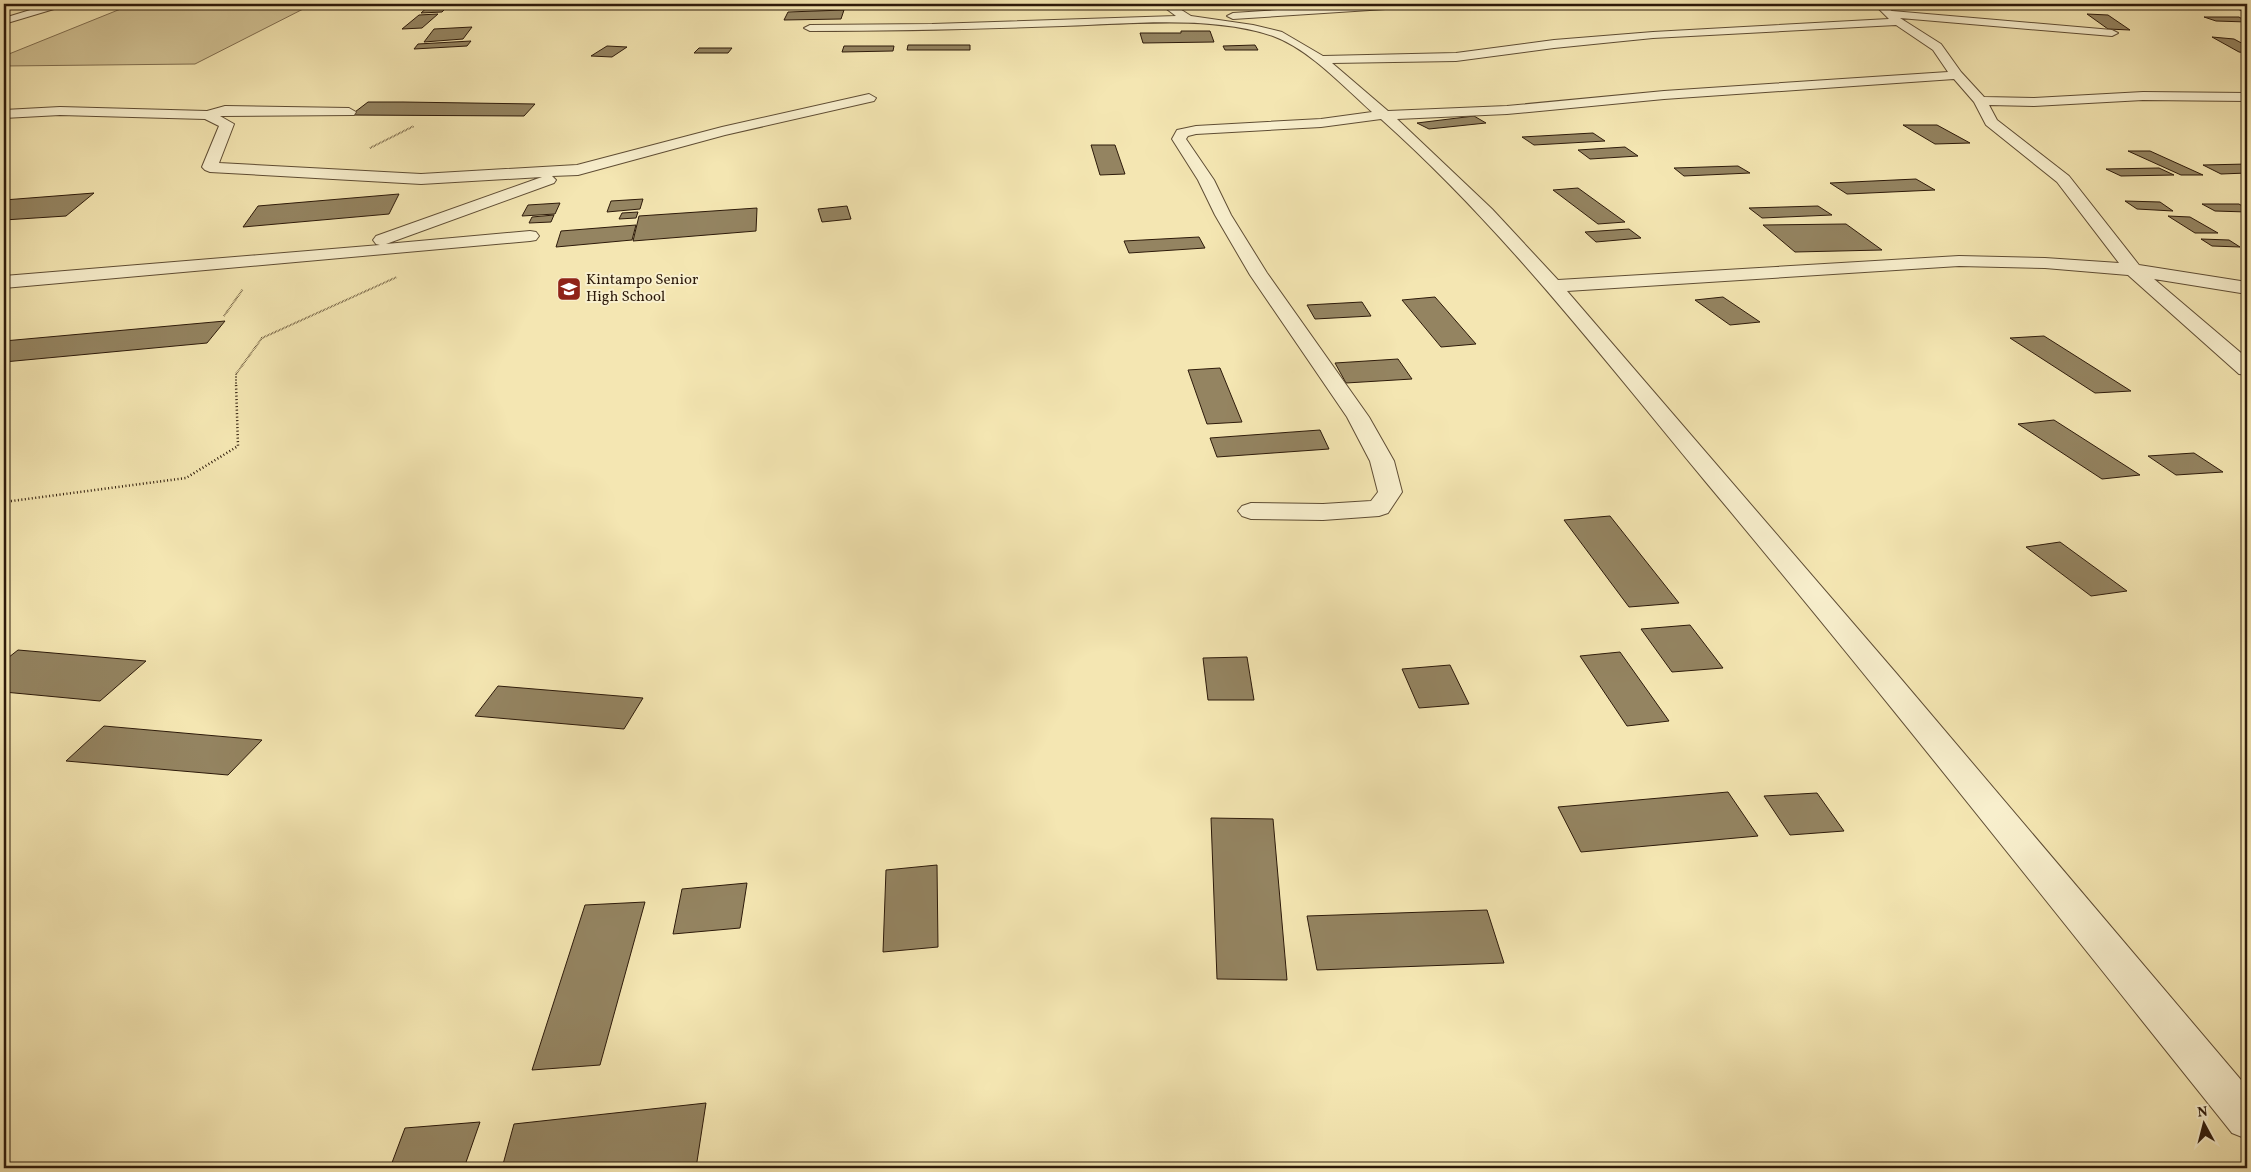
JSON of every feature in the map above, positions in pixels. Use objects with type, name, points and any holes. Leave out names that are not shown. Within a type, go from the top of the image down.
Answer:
[{"type":"street","points":[[4,21],[50,7],[18,4]]},
{"type":"street","points":[[1165,4],[1188,19],[1249,28],[1284,36],[1320,60],[1386,115],[1503,229],[1554,286],[1797,574],[2247,1119]]},
{"type":"street","points":[[810,28],[932,27],[1188,19],[1416,4]]},
{"type":"street","points":[[1884,9],[1898,22],[1937,47],[1957,75],[1980,101],[1991,122],[2063,179],[2133,270],[2247,369]]},
{"type":"street","points":[[1884,9],[2112,33]]},
{"type":"street","points":[[1320,60],[1456,57],[1554,44],[1653,35],[1898,22]]},
{"type":"street","points":[[1251,511],[1323,512],[1380,508],[1390,492],[1382,461],[1358,417],[1259,275],[1223,215],[1206,180],[1179,139],[1182,133],[1196,130],[1304,124],[1386,115],[1507,110],[1664,95],[1957,75]]},
{"type":"street","points":[[1980,101],[2034,102],[2143,96],[2247,98]]},
{"type":"street","points":[[342,254],[578,170],[722,131],[869,98]]},
{"type":"street","points":[[4,114],[60,111],[207,115],[224,110],[349,112]]},
{"type":"street","points":[[207,115],[227,124],[210,167],[421,179],[578,170]]},
{"type":"street","points":[[4,282],[342,254],[530,236]]},
{"type":"street","points":[[1554,286],[1960,262],[2045,263],[2133,270],[2247,288]]},
{"type":"path","points":[[4,502],[186,478],[238,446],[236,374],[262,338],[399,276],[342,254]]},
{"type":"shaded area","points":[[133,4],[313,4],[195,64],[4,66],[4,56]]},
{"type":"building","points":[[431,4],[450,4],[442,12],[421,13]]},
{"type":"building","points":[[2226,4],[2240,4],[2247,7],[2247,13]]},
{"type":"building","points":[[844,10],[841,19],[784,20],[788,12]]},
{"type":"building","points":[[438,14],[422,28],[402,29],[419,15]]},
{"type":"building","points":[[2087,14],[2108,15],[2130,30],[2108,29]]},
{"type":"building","points":[[2204,17],[2239,17],[2247,22],[2216,21]]},
{"type":"building","points":[[472,27],[463,39],[424,42],[434,29]]},
{"type":"building","points":[[1181,31],[1210,31],[1214,42],[1143,43],[1140,33],[1181,33]]},
{"type":"building","points":[[2212,37],[2234,39],[2247,46],[2247,53],[2239,52]]},
{"type":"building","points":[[471,41],[467,46],[414,49],[418,44]]},
{"type":"building","points":[[908,45],[970,45],[970,50],[907,50]]},
{"type":"building","points":[[1255,45],[1258,50],[1225,50],[1223,46]]},
{"type":"building","points":[[607,46],[627,47],[612,57],[591,56]]},
{"type":"building","points":[[844,46],[894,46],[893,51],[842,52]]},
{"type":"building","points":[[699,48],[732,48],[728,53],[694,53]]},
{"type":"building","points":[[368,102],[535,104],[524,116],[351,115]]},
{"type":"building","points":[[1474,116],[1486,123],[1429,129],[1417,123]]},
{"type":"building","points":[[1903,125],[1937,125],[1970,143],[1935,144]]},
{"type":"building","points":[[1593,133],[1605,141],[1534,145],[1522,137]]},
{"type":"building","points":[[1091,145],[1115,145],[1125,174],[1100,175]]},
{"type":"building","points":[[1625,147],[1638,156],[1590,159],[1578,150]]},
{"type":"building","points":[[2128,151],[2150,151],[2203,175],[2181,175]]},
{"type":"building","points":[[2247,164],[2247,173],[2221,174],[2203,165]]},
{"type":"building","points":[[1738,166],[1750,173],[1684,176],[1674,168]]},
{"type":"building","points":[[2159,168],[2174,175],[2121,176],[2106,169]]},
{"type":"building","points":[[1916,179],[1935,190],[1847,194],[1830,183]]},
{"type":"building","points":[[1578,188],[1625,222],[1598,224],[1553,190]]},
{"type":"building","points":[[94,193],[66,216],[4,220],[4,200]]},
{"type":"building","points":[[399,194],[389,214],[243,227],[258,206]]},
{"type":"building","points":[[643,199],[640,209],[607,212],[611,201]]},
{"type":"building","points":[[2125,201],[2160,202],[2173,211],[2137,209]]},
{"type":"building","points":[[560,203],[555,214],[522,216],[528,205]]},
{"type":"building","points":[[2202,204],[2239,204],[2247,209],[2247,212],[2215,211]]},
{"type":"building","points":[[847,206],[851,219],[822,222],[818,209]]},
{"type":"building","points":[[1818,206],[1832,215],[1762,218],[1749,208]]},
{"type":"building","points":[[757,208],[756,231],[633,241],[639,216]]},
{"type":"building","points":[[638,212],[636,218],[619,219],[622,213]]},
{"type":"building","points":[[554,215],[551,222],[529,223],[532,217]]},
{"type":"building","points":[[2168,216],[2190,217],[2218,233],[2195,233]]},
{"type":"building","points":[[1846,224],[1882,250],[1795,252],[1763,225]]},
{"type":"building","points":[[636,225],[632,240],[556,247],[561,231]]},
{"type":"building","points":[[1629,229],[1641,238],[1596,242],[1585,232]]},
{"type":"building","points":[[1199,237],[1205,248],[1129,253],[1124,241]]},
{"type":"building","points":[[2201,239],[2229,240],[2240,247],[2212,246]]},
{"type":"building","points":[[1435,297],[1476,344],[1441,347],[1402,300]]},
{"type":"building","points":[[1723,297],[1760,322],[1730,325],[1695,300]]},
{"type":"building","points":[[1362,302],[1371,316],[1315,319],[1307,305]]},
{"type":"building","points":[[225,321],[207,343],[4,362],[4,341]]},
{"type":"building","points":[[2044,336],[2131,391],[2095,393],[2010,338]]},
{"type":"building","points":[[1398,359],[1412,379],[1346,383],[1335,363]]},
{"type":"building","points":[[1220,368],[1242,422],[1207,424],[1188,370]]},
{"type":"building","points":[[2054,420],[2140,475],[2102,479],[2018,424]]},
{"type":"building","points":[[1320,430],[1329,449],[1217,457],[1210,438]]},
{"type":"building","points":[[2194,453],[2223,472],[2176,475],[2148,456]]},
{"type":"building","points":[[1610,516],[1679,603],[1629,607],[1564,520]]},
{"type":"building","points":[[2060,542],[2127,591],[2091,596],[2026,547]]},
{"type":"building","points":[[1690,625],[1723,668],[1672,672],[1641,629]]},
{"type":"building","points":[[18,650],[146,661],[100,701],[4,692],[4,661]]},
{"type":"building","points":[[1620,652],[1669,721],[1627,726],[1580,656]]},
{"type":"building","points":[[1247,657],[1254,700],[1208,700],[1203,658]]},
{"type":"building","points":[[1450,665],[1469,704],[1419,708],[1402,669]]},
{"type":"building","points":[[498,686],[643,698],[624,729],[475,716]]},
{"type":"building","points":[[104,726],[262,740],[228,775],[66,761]]},
{"type":"building","points":[[1728,792],[1758,836],[1581,852],[1558,807]]},
{"type":"building","points":[[1817,793],[1844,831],[1790,835],[1764,796]]},
{"type":"building","points":[[1211,818],[1273,819],[1287,980],[1217,979]]},
{"type":"building","points":[[937,865],[938,947],[883,952],[886,870]]},
{"type":"building","points":[[747,883],[740,928],[673,934],[682,889]]},
{"type":"building","points":[[645,902],[600,1065],[532,1070],[585,905]]},
{"type":"building","points":[[1487,910],[1504,963],[1317,970],[1307,916]]},
{"type":"building","points":[[706,1103],[696,1168],[502,1168],[514,1124]]},
{"type":"building","points":[[480,1122],[464,1168],[390,1168],[405,1128]]},
{"type":"place","name":"Kintampo Senior High School","points":[[569,289]]}]
